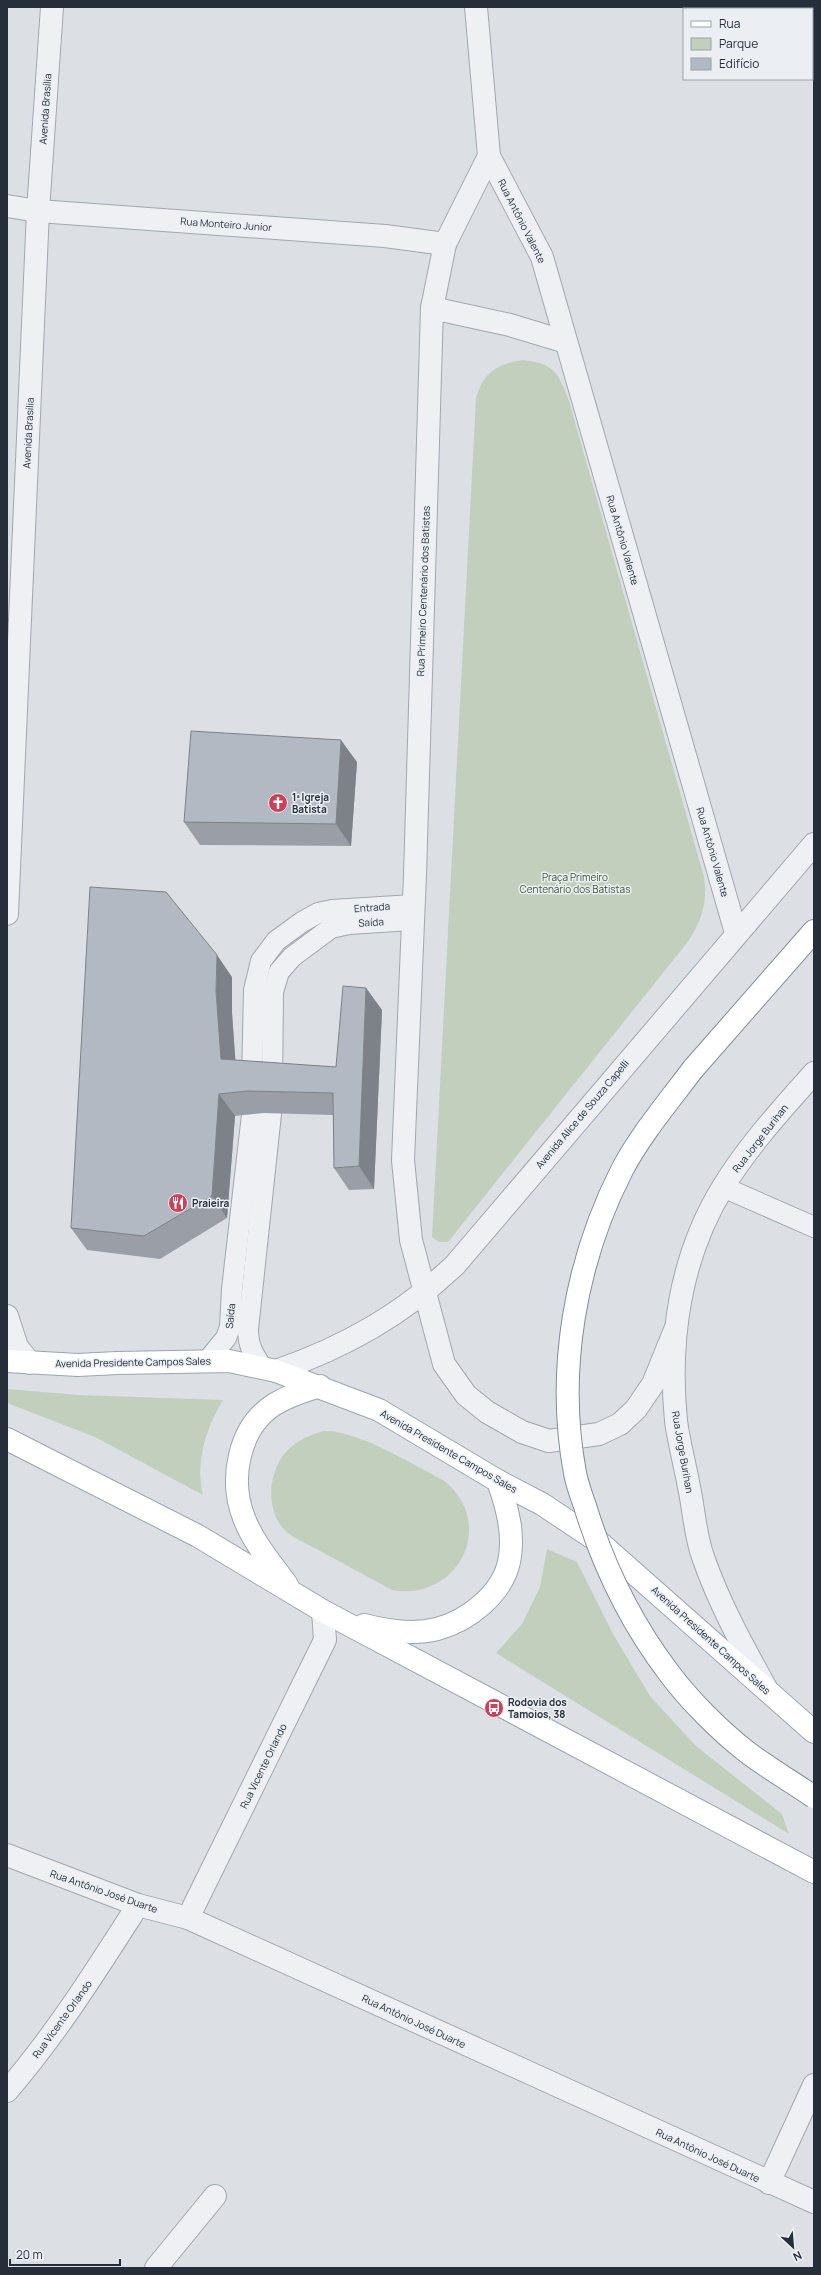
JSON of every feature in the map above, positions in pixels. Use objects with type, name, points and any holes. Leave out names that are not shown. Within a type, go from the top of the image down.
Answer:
[{"type":"main road","points":[[814,931],[693,1069],[655,1119],[622,1169],[595,1232],[582,1278],[568,1351],[567,1402],[575,1474],[592,1528],[612,1577],[631,1615],[669,1673],[703,1711],[746,1751],[814,1797]]},
{"type":"main road","name":"Avenida Presidente Campos Sales","points":[[7,1360],[30,1363],[78,1365],[228,1361],[269,1369],[320,1386],[379,1410],[498,1481],[542,1504],[599,1542],[814,1732]]},
{"type":"main road","points":[[291,1590],[244,1520],[239,1504],[236,1474],[241,1447],[261,1419],[274,1405],[296,1393],[320,1386]]},
{"type":"main road","points":[[7,1439],[198,1536],[291,1590],[323,1611],[814,1872]]},
{"type":"main road","points":[[323,1611],[385,1630],[413,1632],[437,1629],[462,1617],[484,1603],[502,1583],[509,1562],[511,1536],[507,1506],[498,1481]]},
{"type":"street","name":"Avenida Brasília","points":[[7,914],[8,859],[38,211],[52,7]]},
{"type":"street","points":[[445,244],[489,156],[476,7]]},
{"type":"street","name":"Rua Antônio Valente","points":[[489,156],[542,257],[736,933]]},
{"type":"street","name":"Rua Monteiro Junior","points":[[7,206],[38,211],[385,236],[445,244]]},
{"type":"street","name":"Rua Primeiro Centenário dos Batistas","points":[[445,244],[432,308],[415,874],[403,1160],[411,1240],[444,1364],[466,1395],[487,1412],[522,1432],[549,1441],[599,1434],[620,1424],[636,1408],[653,1384],[675,1330]]},
{"type":"street","points":[[432,308],[510,326],[566,342]]},
{"type":"street","name":"Avenida Alice de Souza Capelli","points":[[269,1369],[306,1360],[372,1328],[426,1292],[455,1265],[736,933],[814,844]]},
{"type":"street","name":"Rua Jorge Burihan","points":[[766,1688],[729,1621],[702,1555],[677,1423],[673,1377],[675,1330],[686,1271],[703,1226],[723,1187],[758,1139],[814,1073]]},
{"type":"street","points":[[7,1316],[17,1347],[30,1363]]},
{"type":"street","name":"Rua Vicente Orlando","points":[[188,1918],[325,1640],[323,1611]]},
{"type":"street","name":"Rua Antônio José Duarte","points":[[7,1855],[138,1905],[188,1918],[769,2183],[814,2202]]},
{"type":"street","name":"Rua Vicente Orlando","points":[[7,2091],[29,2065],[88,1984],[138,1905]]},
{"type":"street","points":[[769,2183],[814,2085]]},
{"type":"street","points":[[156,2268],[215,2196]]},
{"type":"lane","name":"Entrada","points":[[252,1082],[254,990],[261,961],[276,941],[302,922],[318,913],[331,919],[413,912]]},
{"type":"lane","points":[[272,1084],[273,992],[278,972],[331,919]]},
{"type":"lane","points":[[269,1369],[252,1354],[248,1341],[248,1329],[271,1114]]},
{"type":"lane","name":"Saída","points":[[207,1361],[226,1338],[230,1327],[232,1289],[252,1115]]},
{"type":"lane","points":[[723,1187],[814,1227]]},
{"type":"green space","name":"Praça Primeiro Centenário dos Batistas","points":[[522,360],[533,361],[548,367],[553,371],[562,383],[569,401],[704,877],[705,895],[702,912],[696,928],[686,944],[448,1242],[439,1242],[432,1237],[476,398],[483,382],[492,371],[505,364]]},
{"type":"green space","points":[[7,1389],[79,1395],[223,1400],[207,1434],[201,1458],[200,1470],[203,1495],[95,1437],[7,1403]]},
{"type":"green space","points":[[325,1431],[339,1432],[369,1442],[443,1480],[459,1497],[468,1517],[469,1536],[463,1555],[452,1572],[436,1584],[416,1590],[392,1590],[295,1538],[282,1527],[277,1520],[272,1504],[271,1495],[275,1471],[283,1456],[294,1444],[309,1436]]},
{"type":"green space","points":[[547,1549],[577,1562],[613,1634],[650,1696],[696,1746],[782,1814],[789,1834],[496,1653],[522,1624],[540,1587]]},
{"type":"building","name":"1ª Igreja Batista","points":[[191,731],[341,740],[336,824],[184,822]]},
{"type":"building","points":[[90,887],[166,892],[217,955],[216,991],[221,1059],[336,1067],[343,986],[366,988],[359,1166],[334,1168],[333,1093],[248,1091],[219,1094],[212,1196],[144,1236],[71,1228]]},
{"type":"place","name":"1ª Igreja Batista","points":[[278,803]]},
{"type":"place","name":"Praieira","points":[[178,1203]]},
{"type":"place","name":"Rodovia dos Tamoios, 38","points":[[494,1708]]}]
